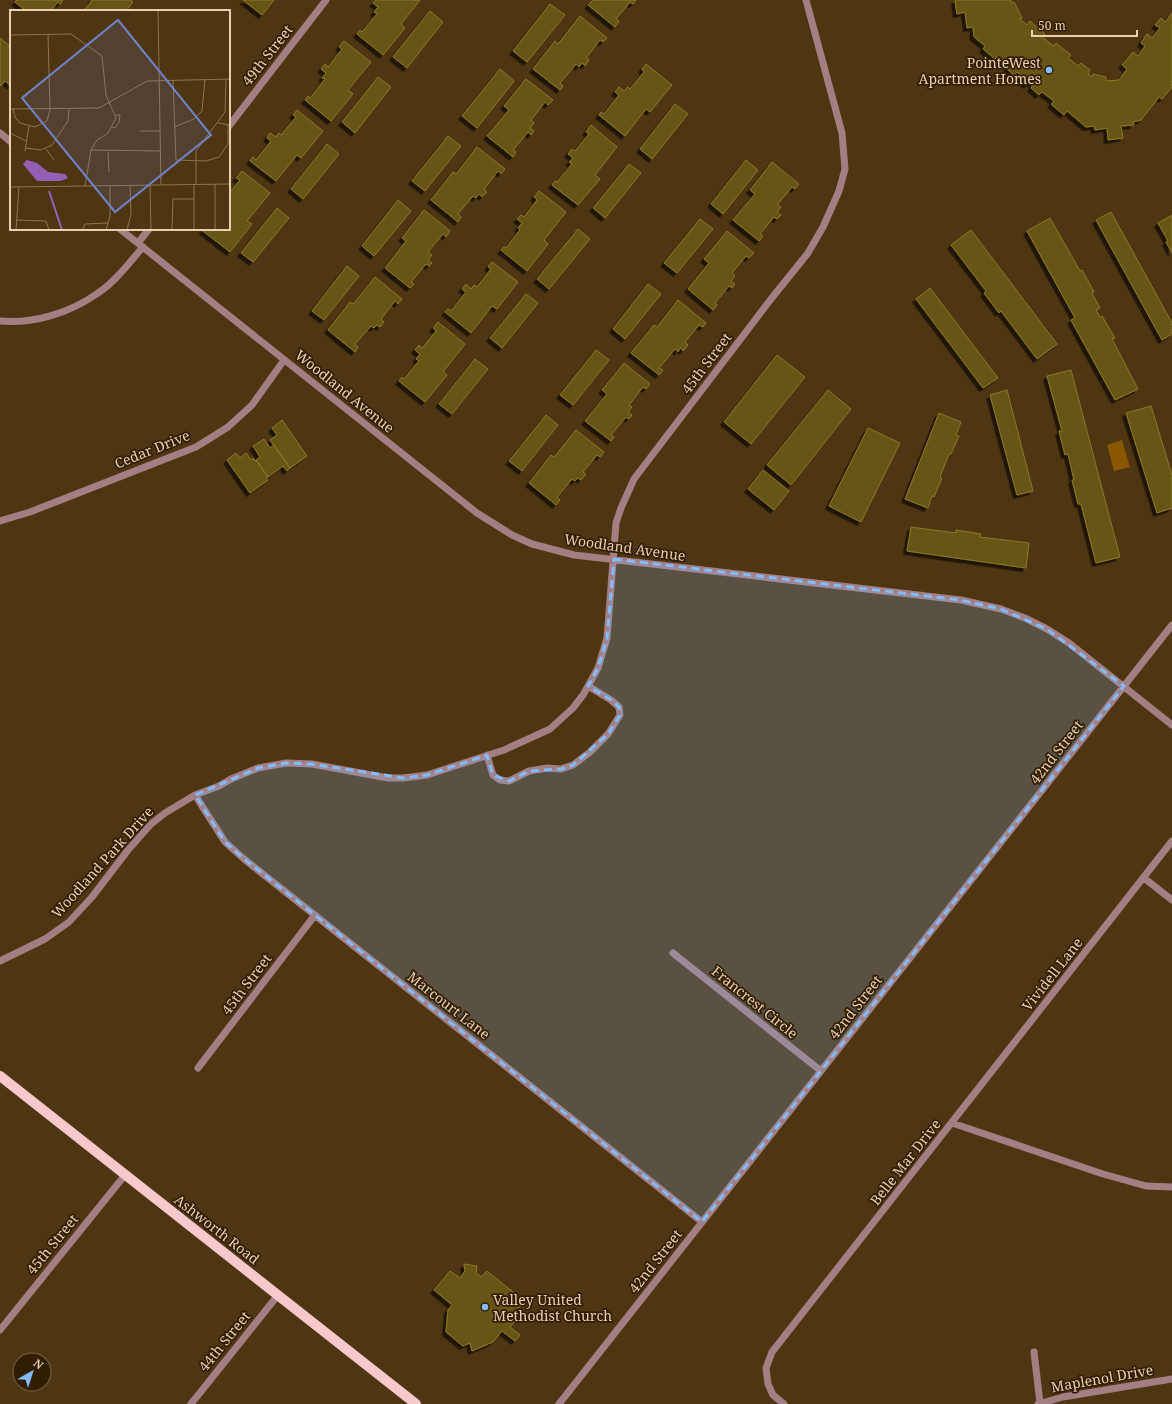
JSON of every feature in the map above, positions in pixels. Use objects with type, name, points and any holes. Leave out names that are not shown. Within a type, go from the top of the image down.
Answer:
[{"type":"main road","name":"Ashworth Road","points":[[0,1076],[416,1404]]},
{"type":"street","name":"49th Street","points":[[230,125],[326,0]]},
{"type":"street","name":"45th Street","points":[[614,559],[616,523],[634,479],[808,253],[823,227],[839,191],[845,168],[842,133],[806,0]]},
{"type":"street","points":[[0,133],[10,141]]},
{"type":"street","name":"Woodland Avenue","points":[[121,230],[477,513],[512,535],[532,544],[574,555],[961,600],[1001,609],[1025,618],[1069,643],[1172,725]]},
{"type":"street","points":[[0,321],[11,322],[42,318],[72,309],[98,293],[122,272],[148,230]]},
{"type":"street","name":"Cedar Drive","points":[[0,521],[30,512],[196,447],[228,427],[252,404],[284,360]]},
{"type":"street","name":"Woodland Park Drive","points":[[0,961],[45,939],[69,922],[92,897],[128,850],[151,824],[165,813],[195,795],[219,786],[231,779],[258,768],[286,763],[312,764],[388,778],[428,775],[504,750],[550,729],[573,708],[598,668],[607,638],[614,559]]},
{"type":"street","name":"42nd Street","points":[[558,1404],[1172,625]]},
{"type":"street","points":[[487,755],[493,775],[500,780],[510,781],[529,771],[547,768],[560,769],[573,765],[590,752],[608,734],[620,715],[619,707],[612,700],[588,686]]},
{"type":"street","name":"Marcourt Lane","points":[[195,795],[225,842],[244,859],[702,1222]]},
{"type":"street","name":"Vividell Lane","points":[[952,1123],[1172,841]]},
{"type":"street","points":[[1144,878],[1172,900]]},
{"type":"street","name":"45th Street","points":[[198,1068],[315,915]]},
{"type":"street","name":"Francrest Circle","points":[[673,952],[820,1071]]},
{"type":"street","name":"Belle Mar Drive","points":[[784,1404],[773,1396],[768,1384],[766,1368],[772,1352],[952,1123],[1103,1174],[1146,1186],[1172,1187]]},
{"type":"street","name":"45th Street","points":[[0,1330],[125,1174]]},
{"type":"street","name":"44th Street","points":[[191,1404],[278,1295]]},
{"type":"street","points":[[1034,1352],[1039,1404]]},
{"type":"street","name":"Maplenol Drive","points":[[1039,1404],[1063,1397],[1172,1379]]},
{"type":"highlighted area","points":[[614,559],[961,600],[1001,609],[1047,629],[1124,686],[702,1222],[244,859],[225,842],[195,795],[258,768],[286,763],[312,764],[403,778],[427,775],[487,755],[493,775],[509,781],[529,771],[561,769],[573,765],[608,734],[620,715],[619,707],[611,700],[588,686],[598,668],[607,638]]},
{"type":"shaded area","points":[[1122,440],[1130,467],[1114,471],[1107,445]]},
{"type":"building","points":[[17,0],[63,0],[60,4],[58,2],[51,10],[25,10],[15,2]]},
{"type":"building","points":[[91,0],[131,0],[133,2],[127,10],[84,10],[92,1]]},
{"type":"building","points":[[243,0],[274,0],[262,15]]},
{"type":"building","points":[[376,0],[420,0],[401,24],[405,28],[383,55],[357,34],[360,30],[362,32],[377,14],[374,12],[378,7],[373,3]]},
{"type":"building","points":[[593,0],[636,0],[633,4],[630,2],[616,19],[619,21],[615,27],[588,5]]},
{"type":"building","name":"PointeWest Apartment Homes","points":[[955,0],[1011,0],[1011,3],[1014,2],[1022,18],[1020,19],[1027,25],[1030,21],[1045,34],[1042,37],[1054,46],[1056,43],[1071,55],[1068,58],[1078,66],[1081,63],[1090,70],[1088,74],[1092,77],[1093,74],[1106,77],[1106,81],[1119,80],[1127,69],[1122,65],[1133,52],[1138,56],[1145,46],[1141,43],[1147,34],[1152,38],[1160,28],[1155,25],[1161,18],[1165,22],[1172,13],[1172,87],[1162,99],[1159,97],[1141,120],[1133,122],[1134,125],[1121,126],[1123,138],[1108,140],[1107,128],[1095,130],[1094,126],[1086,127],[1067,111],[1064,115],[1051,104],[1054,101],[1042,92],[1039,95],[1031,88],[1033,85],[1030,82],[1027,85],[1019,78],[1021,75],[1017,72],[1014,75],[1007,69],[1009,65],[998,56],[995,59],[983,49],[985,46],[974,37],[973,27],[967,28],[965,12],[957,14]]},
{"type":"building","points":[[550,4],[565,15],[527,62],[513,51]]},
{"type":"building","points":[[430,11],[443,22],[407,68],[393,57]]},
{"type":"building","points":[[580,16],[607,38],[603,42],[600,40],[586,58],[589,60],[585,66],[582,63],[579,67],[576,64],[560,83],[563,86],[560,90],[533,69],[555,41],[558,44]]},
{"type":"building","points":[[0,38],[10,46],[10,85],[5,81],[1,86]]},
{"type":"building","points":[[344,41],[371,62],[348,90],[353,94],[331,121],[305,100],[308,96],[310,98],[325,79],[322,78],[326,73],[321,69],[325,64],[328,67],[342,49],[339,47]]},
{"type":"building","points":[[646,64],[672,85],[650,112],[646,109],[625,136],[599,115],[601,112],[604,114],[619,95],[615,92],[619,87],[624,91],[628,87],[630,89],[644,72],[642,69]]},
{"type":"building","points":[[500,69],[514,81],[477,128],[462,116]]},
{"type":"building","points":[[378,77],[391,87],[355,133],[342,122]]},
{"type":"building","points":[[526,79],[553,100],[548,105],[545,102],[531,120],[534,123],[530,128],[534,131],[531,135],[528,132],[513,150],[516,152],[513,157],[487,136],[509,110],[504,106]]},
{"type":"building","points":[[675,104],[688,114],[652,159],[640,149]]},
{"type":"building","points":[[297,110],[323,131],[301,158],[297,155],[276,181],[250,161],[253,157],[256,160],[271,141],[267,138],[270,133],[276,137],[279,133],[281,135],[296,117],[293,115]]},
{"type":"building","points":[[591,125],[617,147],[595,175],[600,179],[578,205],[552,185],[555,181],[557,182],[572,164],[569,162],[573,158],[568,154],[572,149],[575,151],[589,134],[586,132]]},
{"type":"building","points":[[448,136],[461,146],[425,191],[412,181]]},
{"type":"building","points":[[327,144],[339,154],[303,199],[291,189]]},
{"type":"building","points":[[477,147],[505,169],[501,174],[498,171],[484,189],[487,192],[482,197],[479,194],[476,198],[473,196],[458,214],[461,217],[458,222],[431,200],[453,172],[456,174]]},
{"type":"building","points":[[746,160],[758,170],[723,214],[711,204]]},
{"type":"building","points":[[772,162],[799,184],[795,189],[792,187],[777,205],[781,207],[777,212],[781,215],[777,219],[774,217],[760,234],[763,236],[759,241],[733,220],[755,194],[750,190]]},
{"type":"building","points":[[629,164],[641,173],[605,218],[593,208]]},
{"type":"building","points":[[242,171],[270,193],[247,221],[252,224],[230,252],[203,231],[230,230],[230,192],[240,180],[236,178]]},
{"type":"building","points":[[539,191],[566,212],[544,240],[548,244],[527,271],[501,250],[504,247],[506,248],[520,230],[518,228],[522,223],[517,219],[521,215],[524,217],[537,200],[534,197]]},
{"type":"building","points":[[398,200],[411,211],[374,256],[362,246]]},
{"type":"building","points":[[277,208],[289,218],[253,262],[241,253]]},
{"type":"building","points":[[424,210],[450,231],[446,237],[443,234],[428,252],[432,255],[428,260],[432,263],[429,266],[426,264],[411,282],[414,284],[410,288],[385,268],[406,241],[402,238]]},
{"type":"building","points":[[1111,212],[1172,323],[1172,334],[1162,340],[1096,220]]},
{"type":"building","points":[[1172,215],[1172,253],[1166,242],[1168,241],[1158,223]]},
{"type":"building","points":[[1050,218],[1080,271],[1082,270],[1094,292],[1092,293],[1100,308],[1096,310],[1100,317],[1102,316],[1115,338],[1112,339],[1138,389],[1115,400],[1071,320],[1075,318],[1027,231]]},
{"type":"building","points":[[700,219],[713,229],[677,273],[664,263]]},
{"type":"building","points":[[578,229],[590,239],[549,289],[537,279]]},
{"type":"building","points":[[971,230],[1057,344],[1037,359],[1001,311],[999,313],[984,293],[986,291],[951,245]]},
{"type":"building","points":[[727,231],[754,253],[749,258],[746,256],[732,273],[735,276],[731,281],[735,284],[732,288],[729,286],[715,303],[717,305],[713,310],[688,289],[709,263],[704,259]]},
{"type":"building","points":[[492,262],[518,282],[497,309],[492,306],[471,333],[445,312],[448,309],[451,311],[466,292],[462,289],[466,284],[471,289],[474,285],[477,287],[491,269],[488,267]]},
{"type":"building","points":[[347,266],[359,276],[324,320],[312,311]]},
{"type":"building","points":[[375,277],[402,299],[398,304],[395,301],[381,319],[384,322],[380,327],[377,325],[374,328],[371,326],[355,344],[358,347],[355,352],[328,330],[350,302],[353,304]]},
{"type":"building","points":[[648,284],[661,294],[625,339],[613,329]]},
{"type":"building","points":[[930,288],[998,378],[983,388],[916,299]]},
{"type":"building","points":[[526,294],[538,303],[502,348],[490,338]]},
{"type":"building","points":[[678,300],[706,323],[703,327],[699,325],[685,342],[688,345],[683,351],[680,348],[678,352],[675,349],[659,368],[663,370],[659,375],[631,353],[654,325],[657,327]]},
{"type":"building","points":[[438,322],[465,344],[443,372],[447,375],[425,402],[399,381],[402,377],[404,379],[419,361],[416,359],[420,354],[415,350],[419,345],[422,348],[436,331],[433,328]]},
{"type":"building","points":[[596,350],[609,360],[573,405],[560,395]]},
{"type":"building","points":[[777,355],[805,377],[751,444],[724,422]]},
{"type":"building","points":[[475,359],[488,369],[452,414],[439,404]]},
{"type":"building","points":[[624,363],[650,384],[646,389],[643,387],[629,405],[632,407],[628,412],[632,415],[629,419],[626,417],[611,435],[614,437],[611,441],[585,421],[607,394],[602,390]]},
{"type":"building","points":[[1071,370],[1120,557],[1096,563],[1081,504],[1078,504],[1068,454],[1065,455],[1059,431],[1062,431],[1047,376]]},
{"type":"building","points":[[828,390],[851,409],[791,485],[767,465]]},
{"type":"building","points":[[1007,390],[1033,491],[1017,495],[990,395]]},
{"type":"building","points":[[1151,406],[1172,475],[1172,508],[1157,513],[1126,413]]},
{"type":"building","points":[[939,413],[961,422],[956,435],[959,436],[951,454],[949,454],[940,477],[942,478],[934,497],[932,496],[928,508],[905,499]]},
{"type":"building","points":[[546,415],[558,425],[522,471],[509,461]]},
{"type":"building","points":[[282,420],[307,456],[290,468],[270,440],[277,435],[272,428]]},
{"type":"building","points":[[868,428],[900,443],[861,522],[829,506]]},
{"type":"building","points":[[576,430],[604,452],[600,457],[597,455],[583,472],[586,474],[581,480],[578,478],[575,481],[572,479],[557,497],[560,500],[556,505],[529,483],[551,455],[554,457]]},
{"type":"building","points":[[264,439],[270,448],[274,445],[290,468],[287,471],[283,466],[268,477],[256,460],[260,457],[253,446]]},
{"type":"building","points":[[236,453],[240,458],[246,453],[251,460],[253,458],[255,461],[256,460],[268,477],[266,478],[268,480],[250,493],[227,460]]},
{"type":"building","points":[[763,470],[789,491],[774,510],[748,489]]},
{"type":"building","points":[[911,527],[956,533],[956,530],[981,534],[980,537],[1029,543],[1026,568],[907,551]]},
{"type":"building","name":"Valley United Methodist Church","points":[[464,1264],[477,1266],[476,1273],[481,1277],[487,1271],[518,1296],[516,1299],[522,1304],[511,1318],[515,1321],[510,1327],[520,1335],[515,1341],[502,1331],[493,1342],[472,1351],[470,1343],[463,1346],[446,1332],[448,1310],[452,1305],[434,1290],[450,1271],[460,1278],[465,1271]]},
{"type":"place","name":"PointeWest Apartment Homes","points":[[1049,70]]},
{"type":"place","name":"Valley United Methodist Church","points":[[485,1307]]}]
